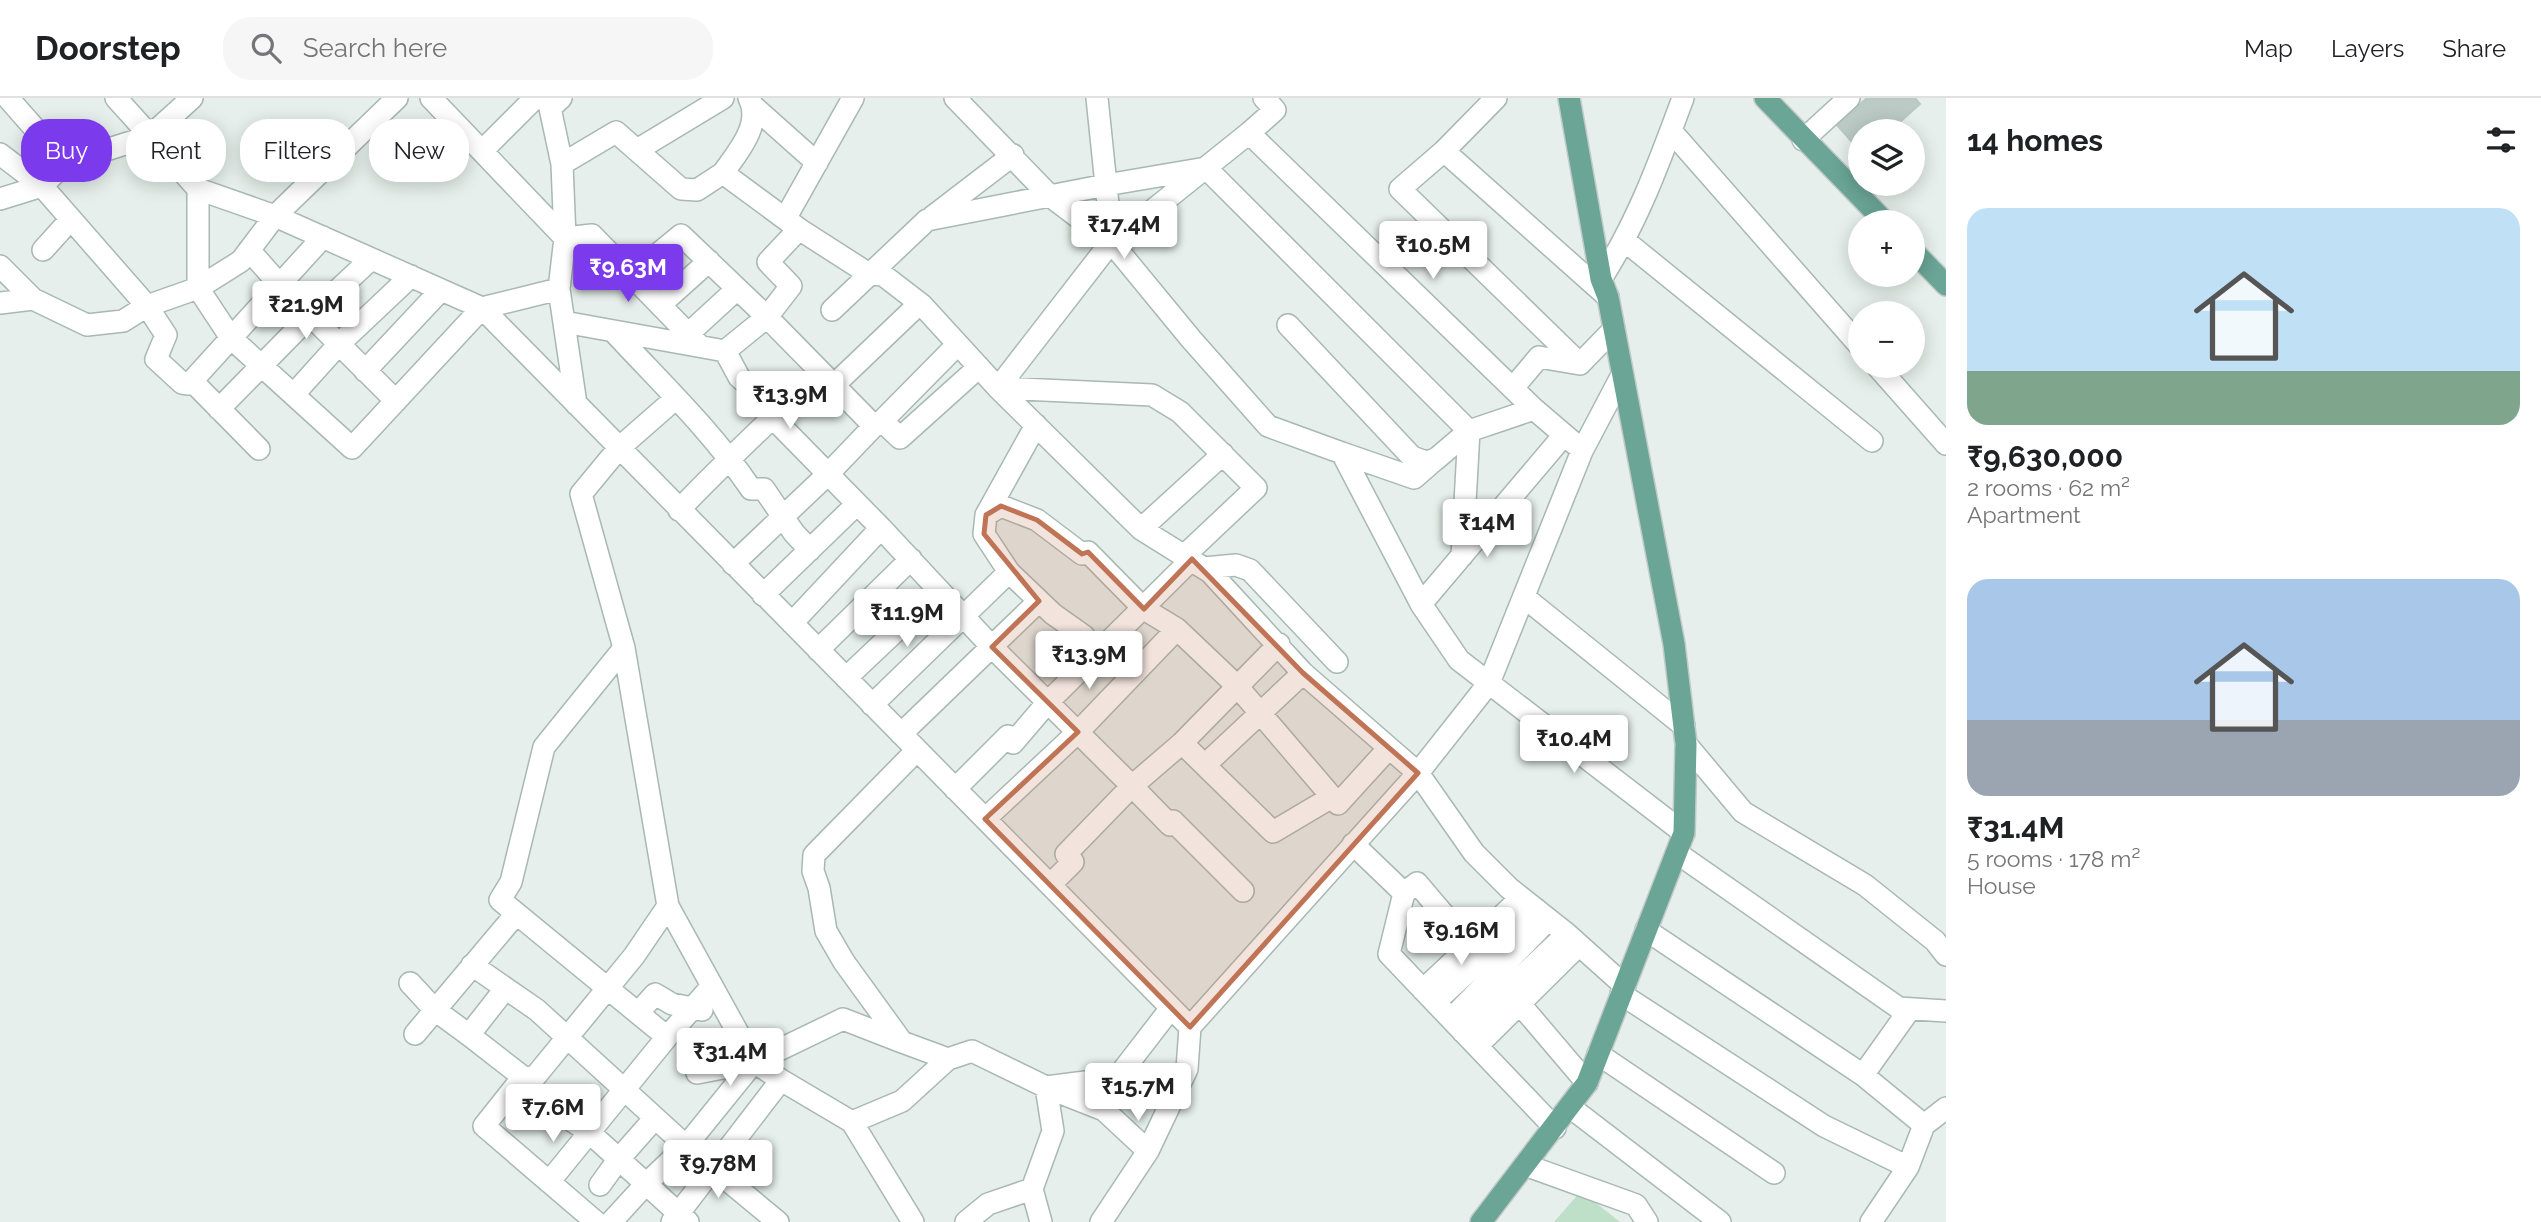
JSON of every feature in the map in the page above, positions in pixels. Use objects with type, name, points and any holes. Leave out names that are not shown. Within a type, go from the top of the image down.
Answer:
[{"type":"main road","points":[[1481,1222],[1587,1083],[1681,843],[1685,735],[1674,644],[1569,98]]},
{"type":"main road","points":[[1765,98],[1873,210]]},
{"type":"main road","points":[[1925,263],[1946,285]]},
{"type":"street","points":[[8,98],[26,119]]},
{"type":"street","points":[[116,98],[135,119]]},
{"type":"street","points":[[169,119],[192,98]]},
{"type":"street","points":[[0,266],[33,299],[87,325],[123,321],[147,306],[198,288],[241,261],[275,216],[397,98]]},
{"type":"street","points":[[431,98],[565,238]]},
{"type":"street","points":[[637,150],[723,98]]},
{"type":"street","points":[[725,351],[767,317],[791,286],[768,262],[792,224],[817,163],[853,98]]},
{"type":"street","points":[[955,98],[1051,196],[1112,243],[1191,339],[1268,426],[1414,478],[1469,431]]},
{"type":"street","points":[[1097,98],[1112,243]]},
{"type":"street","points":[[998,388],[1112,243],[1275,110],[1264,98]]},
{"type":"street","points":[[1496,98],[1444,151],[1400,189],[1580,364]]},
{"type":"street","points":[[1444,151],[1604,288],[1683,98]]},
{"type":"street","points":[[1804,140],[1849,98]]},
{"type":"street","points":[[482,151],[549,100]]},
{"type":"street","points":[[549,100],[562,164],[565,238],[559,289],[576,404]]},
{"type":"street","points":[[562,164],[616,132],[681,189],[697,190],[723,173],[749,134],[751,102]]},
{"type":"street","points":[[751,102],[817,163]]},
{"type":"street","points":[[1671,131],[1848,332]]},
{"type":"street","points":[[1249,133],[1534,409],[1582,451]]},
{"type":"street","points":[[0,154],[43,186],[147,306],[166,335],[156,359],[182,383],[189,384],[192,381],[323,237]]},
{"type":"street","points":[[832,310],[927,220],[1013,155]]},
{"type":"street","points":[[927,220],[1206,168]]},
{"type":"street","points":[[1206,168],[1469,431],[1462,556]]},
{"type":"street","points":[[723,173],[792,224],[869,274],[883,275],[919,304],[998,388],[1141,529],[1194,560],[1279,645],[1303,673],[1418,773],[1474,853],[1573,940],[1623,990],[1824,1126],[1908,1167]]},
{"type":"street","points":[[0,199],[43,186],[47,182]]},
{"type":"street","points":[[192,182],[198,189],[275,216],[482,308],[1189,1027]]},
{"type":"street","points":[[198,189],[198,288],[231,338],[352,448],[482,308],[559,289]]},
{"type":"street","points":[[43,250],[71,219]]},
{"type":"street","points":[[630,277],[681,235],[827,379],[878,423],[900,438],[979,367]]},
{"type":"street","points":[[565,238],[592,236],[694,340]]},
{"type":"street","points":[[1625,241],[1872,441]]},
{"type":"street","points":[[249,250],[279,284],[396,401]]},
{"type":"street","points":[[219,409],[311,315],[371,259]]},
{"type":"street","points":[[660,306],[709,261]]},
{"type":"street","points":[[294,394],[339,344],[411,276]]},
{"type":"street","points":[[694,340],[737,289]]},
{"type":"street","points":[[365,371],[441,290]]},
{"type":"street","points":[[0,303],[33,299]]},
{"type":"street","points":[[679,510],[729,457],[773,418],[827,379],[919,304]]},
{"type":"street","points":[[564,322],[613,331],[694,340],[725,351],[739,377],[762,398],[773,418],[911,559],[992,647],[1170,825],[1173,821],[1243,891]]},
{"type":"street","points":[[1288,325],[1412,457],[1426,462],[1436,459],[1469,431],[1534,409]]},
{"type":"street","points":[[1580,364],[1614,329]]},
{"type":"street","points":[[613,331],[729,457],[751,489],[764,489],[810,550]]},
{"type":"street","points":[[733,564],[957,345]]},
{"type":"street","points":[[1513,388],[1539,357],[1580,364]]},
{"type":"street","points":[[1101,1222],[1148,1151],[1187,1069],[1189,1027],[1418,773],[1489,683],[1582,451],[1622,375]]},
{"type":"street","points":[[1888,378],[1946,444]]},
{"type":"street","points":[[192,381],[259,449]]},
{"type":"street","points":[[955,789],[1008,736],[1013,743],[1048,702],[1194,560],[1256,488],[1180,412],[1152,395],[998,388]]},
{"type":"street","points":[[675,398],[619,447],[581,494],[624,648],[668,906],[754,1062],[852,1122],[914,1222]]},
{"type":"street","points":[[1036,425],[985,515],[984,534],[1009,572],[1039,601],[1084,636]]},
{"type":"street","points":[[1421,604],[1564,435]]},
{"type":"street","points":[[1342,453],[1421,604],[1459,660],[1681,843],[1899,1008],[1946,1012]]},
{"type":"street","points":[[1141,529],[1223,454]]},
{"type":"street","points":[[763,595],[857,504]]},
{"type":"street","points":[[985,515],[1002,506],[1037,520],[1082,554],[1088,552],[1144,609],[1177,629],[1237,686],[1260,712],[1335,801],[1358,839],[1404,893]]},
{"type":"street","points":[[792,623],[881,528]]},
{"type":"street","points":[[818,650],[911,559]]},
{"type":"street","points":[[1194,560],[1236,565],[1250,570],[1336,662]]},
{"type":"street","points":[[872,705],[1009,572]]},
{"type":"street","points":[[846,678],[939,590]]},
{"type":"street","points":[[1524,597],[1685,735],[1743,812],[1865,886],[1935,941],[1946,955]]},
{"type":"street","points":[[901,734],[1039,601]]},
{"type":"street","points":[[985,819],[1078,732],[1177,629]]},
{"type":"street","points":[[1050,885],[1073,862],[1066,854],[1132,786],[1182,743],[1279,645]]},
{"type":"street","points":[[624,648],[544,747],[510,882],[499,900],[667,1037]]},
{"type":"street","points":[[1205,765],[1303,673]]},
{"type":"street","points":[[1182,743],[1273,832],[1335,801],[1389,748]]},
{"type":"street","points":[[902,1042],[844,962],[826,931],[819,888],[813,872],[814,855],[917,750]]},
{"type":"street","points":[[1555,1128],[1389,954],[1404,893],[1417,883],[1587,1083]]},
{"type":"street","points":[[410,983],[435,1010],[523,1077],[534,1078],[608,989],[668,906]]},
{"type":"street","points":[[1464,1032],[1535,909]]},
{"type":"street","points":[[1464,1032],[1535,909]]},
{"type":"street","points":[[415,1034],[516,914]]},
{"type":"street","points":[[1647,930],[1863,1075],[1924,1125]]},
{"type":"street","points":[[1429,996],[1495,975],[1573,940]]},
{"type":"street","points":[[472,965],[537,1010],[686,1146],[778,1222]]},
{"type":"street","points":[[549,1182],[712,986]]},
{"type":"street","points":[[469,1035],[505,989]]},
{"type":"street","points":[[638,1013],[655,994],[672,1004],[728,1015]]},
{"type":"street","points":[[1046,1087],[1117,1078],[1171,1008]]},
{"type":"street","points":[[1863,1075],[1910,1009]]},
{"type":"street","points":[[697,1073],[754,1062],[843,1019],[948,1059]]},
{"type":"street","points":[[852,1122],[902,1101],[948,1059],[972,1051],[1046,1087],[1104,1110],[1148,1151]]},
{"type":"street","points":[[1598,1054],[1774,1173]]},
{"type":"street","points":[[611,1222],[686,1146],[754,1062]]},
{"type":"street","points":[[523,1077],[524,1087],[590,1133],[680,1219],[781,1080]]},
{"type":"street","points":[[523,1077],[484,1126],[549,1182],[573,1215],[596,1222]]},
{"type":"street","points":[[1041,1222],[1032,1189],[1053,1131],[1046,1087]]},
{"type":"street","points":[[1570,1107],[1720,1222]]},
{"type":"street","points":[[1871,1222],[1908,1167],[1924,1125],[1946,1108]]},
{"type":"street","points":[[600,1185],[655,1118]]},
{"type":"street","points":[[1525,1165],[1636,1205],[1647,1222]]},
{"type":"street","points":[[966,1222],[988,1204],[1032,1189]]},
{"type":"highlighted area","points":[[1001,506],[1037,520],[1082,554],[1088,552],[1144,609],[1192,559],[1303,673],[1418,773],[1190,1027],[985,819],[1078,732],[992,647],[1039,601],[984,534],[986,515]]},
{"type":"green space","points":[[1581,1191],[1620,1222],[1554,1222]]},
{"type":"building","points":[[1867,98],[1915,98],[1920,104],[1903,119],[1848,119],[1848,137],[1837,125]]}]
